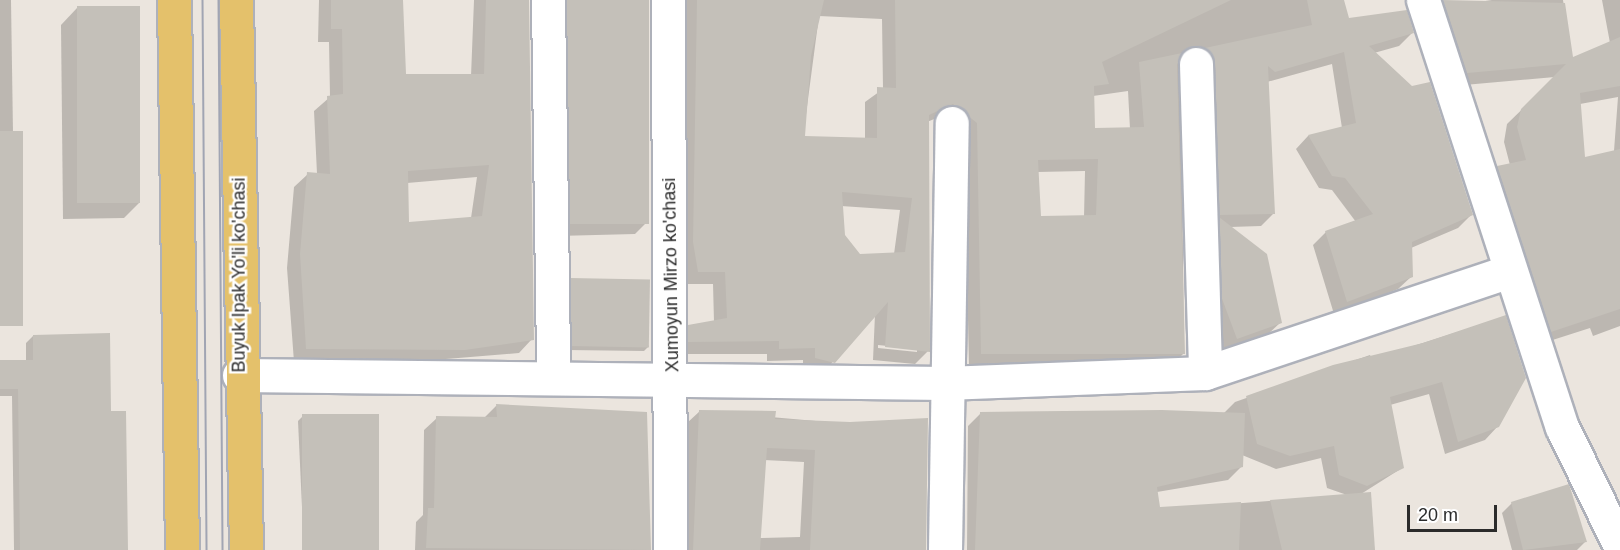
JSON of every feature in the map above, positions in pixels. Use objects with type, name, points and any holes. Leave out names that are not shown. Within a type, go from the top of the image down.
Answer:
[{"type":"main road","points":[[174,0],[182,550]]},
{"type":"main road","name":"Buyuk Ipak Yo'li ko'chasi","points":[[236,0],[239,375],[246,550]]},
{"type":"street","points":[[548,0],[553,376]]},
{"type":"street","name":"Xumoyun Mirzo ko'chasi","points":[[668,0],[672,377],[670,550]]},
{"type":"street","points":[[1423,0],[1509,271],[1562,428],[1620,546]]},
{"type":"street","points":[[1196,64],[1205,373]]},
{"type":"street","points":[[945,550],[945,383],[952,123]]},
{"type":"street","points":[[239,375],[672,377],[945,383],[1205,373],[1509,271]]},
{"type":"building","points":[[331,0],[403,0],[406,74],[484,74],[486,0],[529,0],[534,340],[465,350],[306,349],[300,254],[307,172],[330,174],[327,96],[343,94],[342,29],[331,29]],"holes":[[[489,165],[482,216],[409,222],[408,171]]]},
{"type":"building","points":[[567,0],[649,0],[649,224],[567,224]]},
{"type":"building","points":[[697,0],[824,0],[811,56],[805,136],[877,138],[877,87],[896,88],[895,0],[1231,0],[1102,62],[1109,84],[1094,86],[1095,128],[1144,127],[1139,62],[1182,53],[1177,65],[1185,354],[981,354],[977,123],[953,104],[929,115],[930,352],[885,347],[888,302],[835,363],[815,358],[815,348],[779,349],[779,341],[688,342],[688,325],[727,318],[725,272],[698,272],[693,242]],"holes":[[[1098,159],[1096,215],[1041,216],[1038,160]],[[842,192],[912,198],[905,252],[860,254],[845,235]]]},
{"type":"building","points":[[1307,0],[1344,0],[1349,18],[1407,10],[1414,33],[1369,46],[1412,86],[1430,82],[1473,215],[1412,242],[1413,277],[1347,302],[1325,231],[1373,214],[1345,178],[1332,176],[1308,135],[1356,123],[1344,52],[1275,72],[1268,66],[1275,214],[1219,215],[1215,63],[1205,48],[1312,25]]},
{"type":"building","points":[[1443,0],[1565,3],[1573,57],[1620,37],[1620,86],[1580,93],[1585,157],[1620,149],[1620,309],[1551,332],[1497,166],[1526,160],[1517,127],[1521,109],[1566,64],[1467,73]]},
{"type":"building","points":[[77,6],[140,6],[140,203],[77,203]]},
{"type":"building","points":[[0,131],[23,131],[23,326],[0,326]]},
{"type":"building","points":[[1219,217],[1267,254],[1282,323],[1237,339],[1221,296]]},
{"type":"building","points":[[570,278],[650,279],[649,347],[569,346]]},
{"type":"building","points":[[1506,315],[1526,378],[1499,427],[1458,442],[1442,382],[1390,397],[1404,468],[1367,486],[1339,475],[1334,446],[1290,456],[1257,444],[1246,396],[1333,365],[1423,343]]},
{"type":"building","points":[[110,333],[111,411],[126,411],[128,550],[20,550],[18,389],[0,389],[0,360],[33,360],[33,335]]},
{"type":"building","points":[[496,404],[647,412],[651,550],[426,548],[428,508],[434,508],[436,416],[497,417]]},
{"type":"building","points":[[699,410],[776,411],[775,419],[850,422],[928,418],[926,550],[810,550],[815,450],[767,448],[760,550],[693,550]]},
{"type":"building","points":[[1162,410],[1245,413],[1243,467],[1157,487],[1160,507],[1241,502],[1239,550],[975,550],[980,412]]},
{"type":"building","points":[[302,414],[379,414],[379,550],[302,550]]},
{"type":"building","points":[[1569,484],[1587,542],[1523,550],[1511,502]]},
{"type":"building","points":[[1371,492],[1375,550],[1282,550],[1270,500]]},
{"type":"tram line","points":[[203,0],[207,550]]},
{"type":"tram line","points":[[219,0],[223,550]]}]
